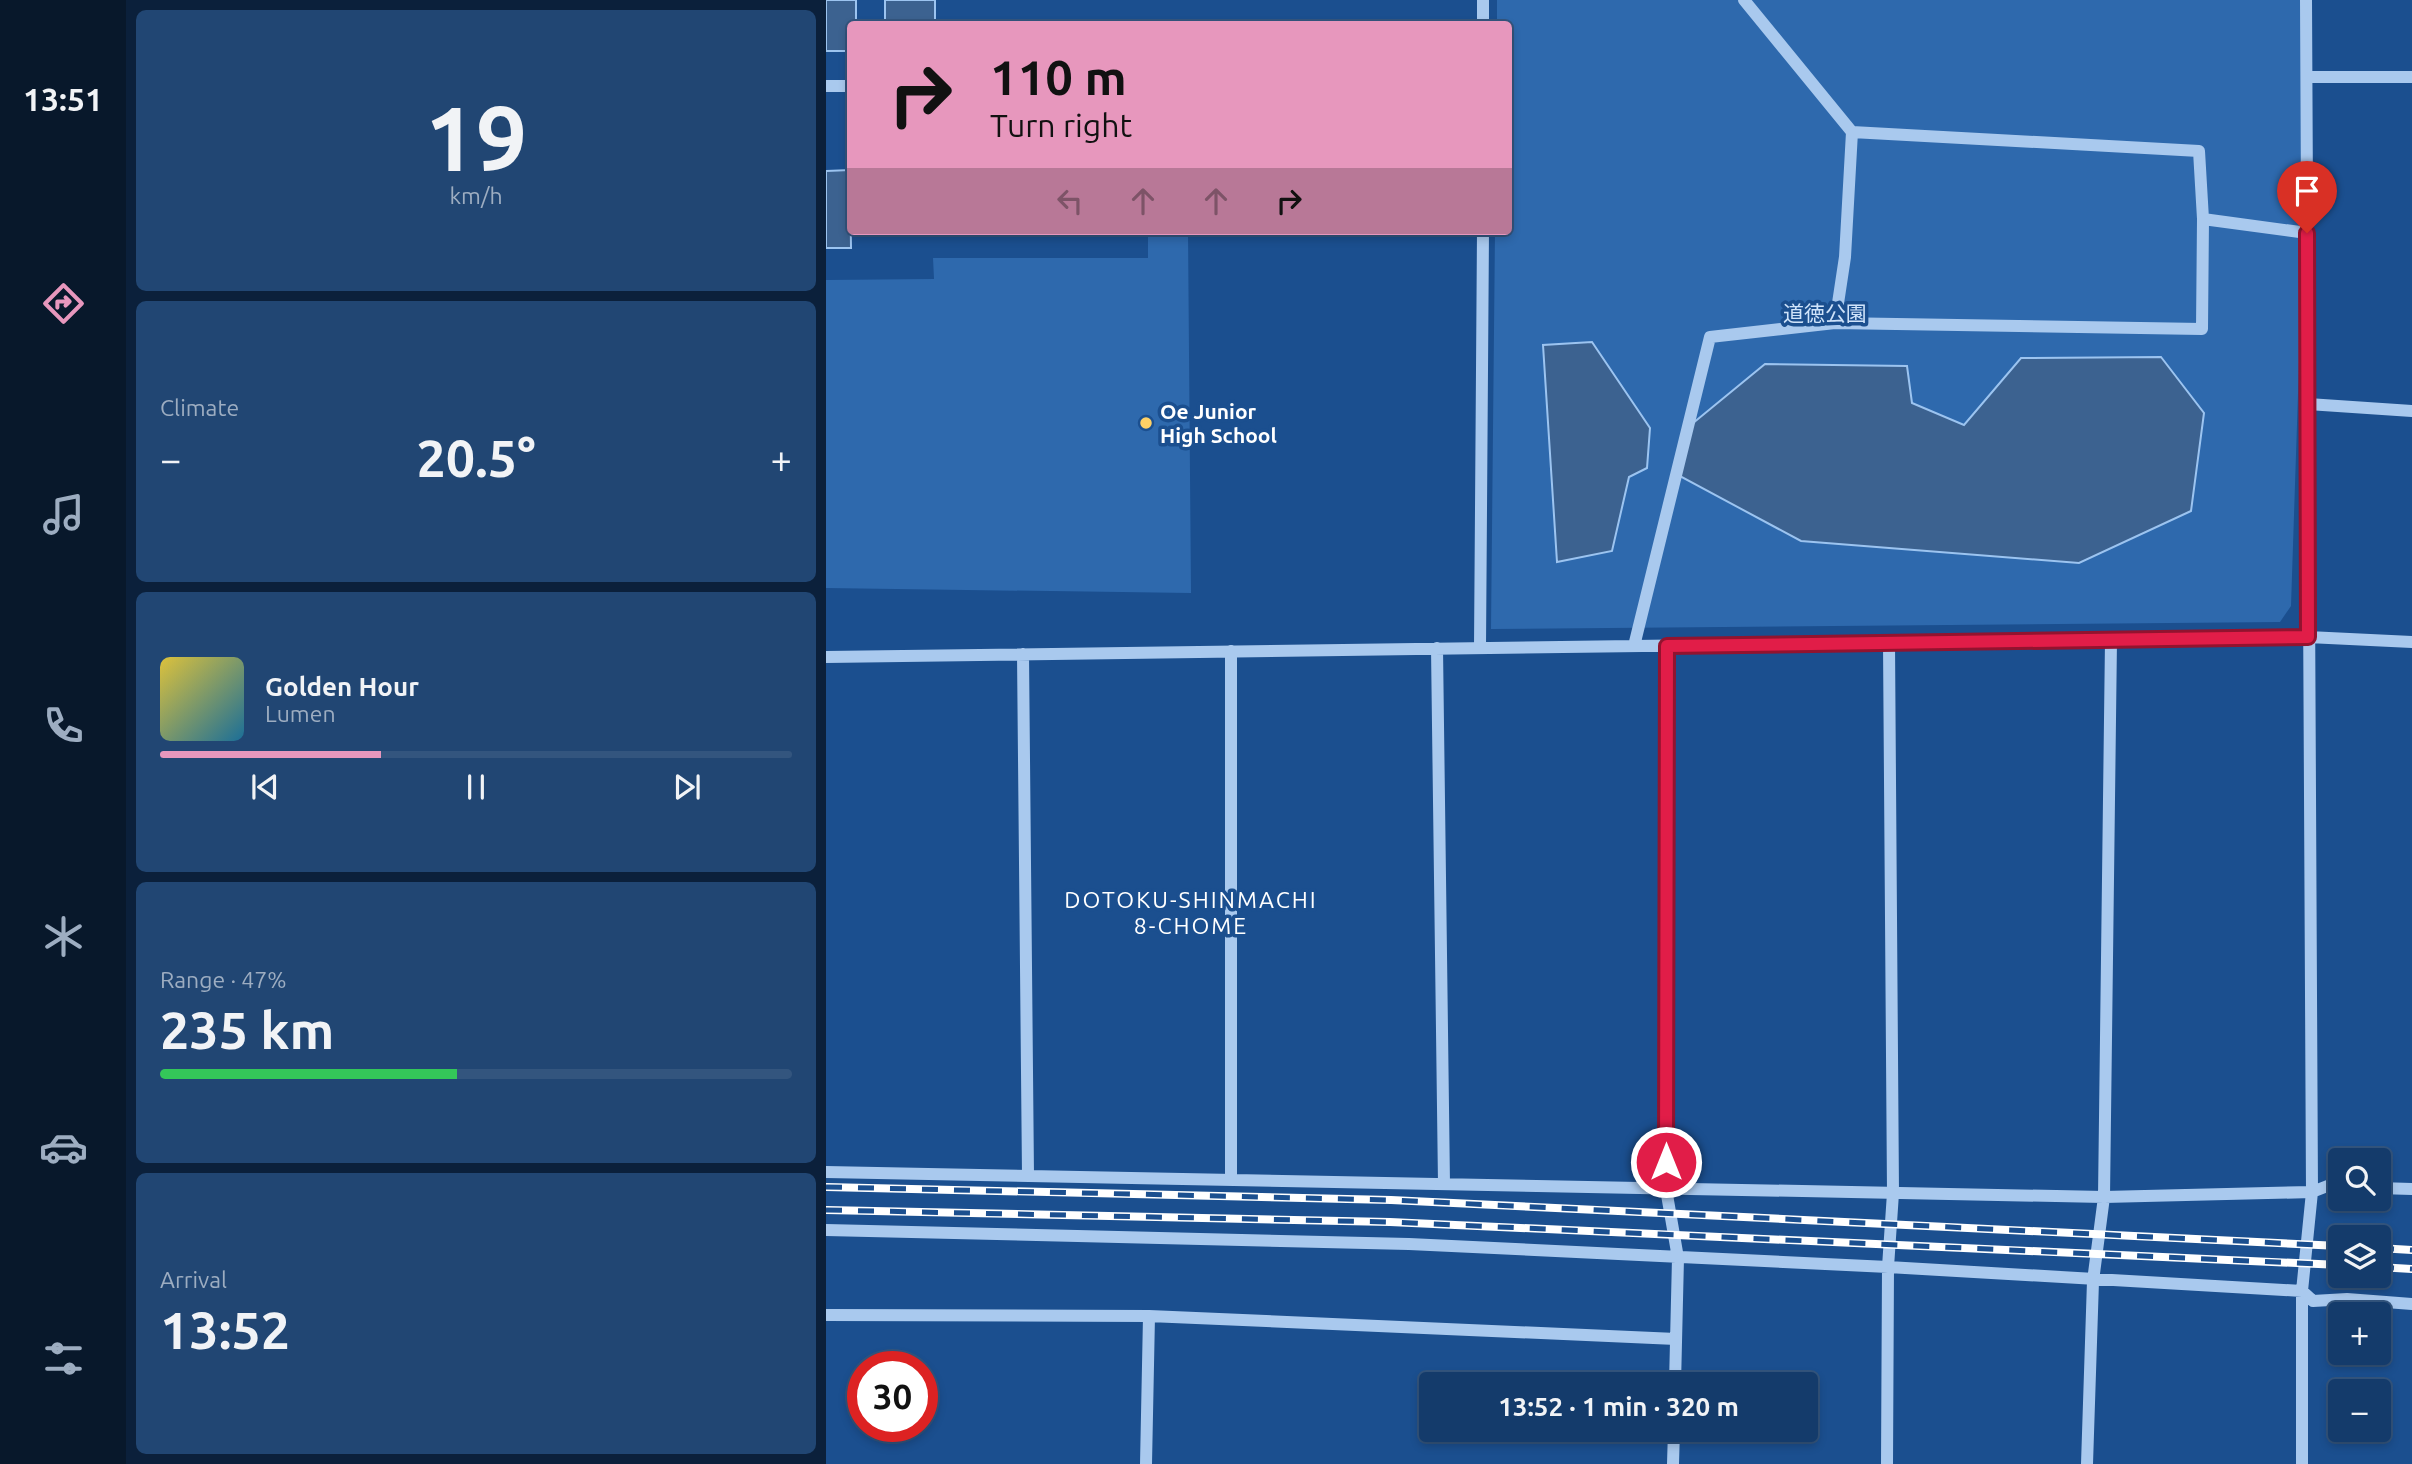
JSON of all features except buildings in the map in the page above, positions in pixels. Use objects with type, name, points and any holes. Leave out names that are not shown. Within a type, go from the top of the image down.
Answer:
[{"type":"street","points":[[1483,0],[1483,21]]},
{"type":"street","points":[[1744,0],[1852,132],[1845,257],[1835,323]]},
{"type":"street","points":[[2302,1464],[2302,1292],[2312,1192],[2306,0]]},
{"type":"street","points":[[2307,77],[2412,77]]},
{"type":"street","points":[[826,86],[847,86]]},
{"type":"street","points":[[1634,646],[1710,337],[1835,323],[2202,329],[2203,219],[2199,151],[1852,132]]},
{"type":"street","points":[[2203,219],[2307,233]]},
{"type":"street","points":[[1480,648],[1483,235]]},
{"type":"street","points":[[2308,404],[2412,411]]},
{"type":"street","points":[[826,657],[2308,637],[2412,642]]},
{"type":"street","points":[[2087,1464],[2093,1281],[2104,1197],[2111,640]]},
{"type":"street","points":[[1887,1464],[1888,1267],[1893,1193],[1889,643]]},
{"type":"street","points":[[1667,646],[1666,1189],[1678,1258],[1675,1372]]},
{"type":"street","points":[[1437,648],[1444,1184]]},
{"type":"street","points":[[1231,651],[1231,1180]]},
{"type":"street","points":[[1023,654],[1028,1176]]},
{"type":"street","points":[[826,1172],[2104,1197],[2312,1192],[2328,1186]]},
{"type":"street","points":[[2391,1188],[2412,1189]]},
{"type":"street","points":[[826,1230],[1409,1244],[1888,1267],[2302,1292],[2312,1301],[2347,1299],[2412,1304]]},
{"type":"street","points":[[826,1315],[1149,1316],[1676,1339]]},
{"type":"street","points":[[1146,1464],[1149,1316]]},
{"type":"street","points":[[1673,1464],[1674,1442]]},
{"type":"green space","name":"道徳公園","points":[[1497,0],[2305,0],[2308,91],[2291,606],[2280,622],[1491,629],[1495,235],[1512,235],[1512,21],[1497,21]]},
{"type":"green space","points":[[1148,235],[1188,235],[1191,593],[826,588],[826,280],[934,279],[933,258],[1148,258]]},
{"type":"shaded area","points":[[826,0],[856,0],[856,21],[847,21],[847,51],[826,51]]},
{"type":"shaded area","points":[[885,0],[935,0],[935,21],[885,21]]},
{"type":"shaded area","points":[[847,170],[847,235],[851,235],[851,248],[826,248],[826,171]]},
{"type":"shaded area","points":[[1592,342],[1650,428],[1647,468],[1629,477],[1612,551],[1557,562],[1543,345]]},
{"type":"shaded area","points":[[2161,357],[2204,413],[2191,511],[2079,563],[1801,541],[1676,474],[1687,428],[1765,364],[1907,366],[1912,403],[1964,425],[2021,358]]},
{"type":"railway","points":[[826,1187],[1391,1200],[2328,1245]]},
{"type":"railway","points":[[826,1210],[1390,1222],[2328,1264]]},
{"type":"railway","points":[[2391,1249],[2412,1250]]},
{"type":"railway","points":[[2391,1268],[2412,1269]]},
{"type":"place","name":"Oe Junior High School","points":[[1146,423]]},
{"type":"district","name":"DOTOKU-SHINMACHI 8-CHOME","points":[[1191,912]]},
{"type":"route","points":[[1666,1162],[1667,646],[2308,637],[2307,233]]}]
